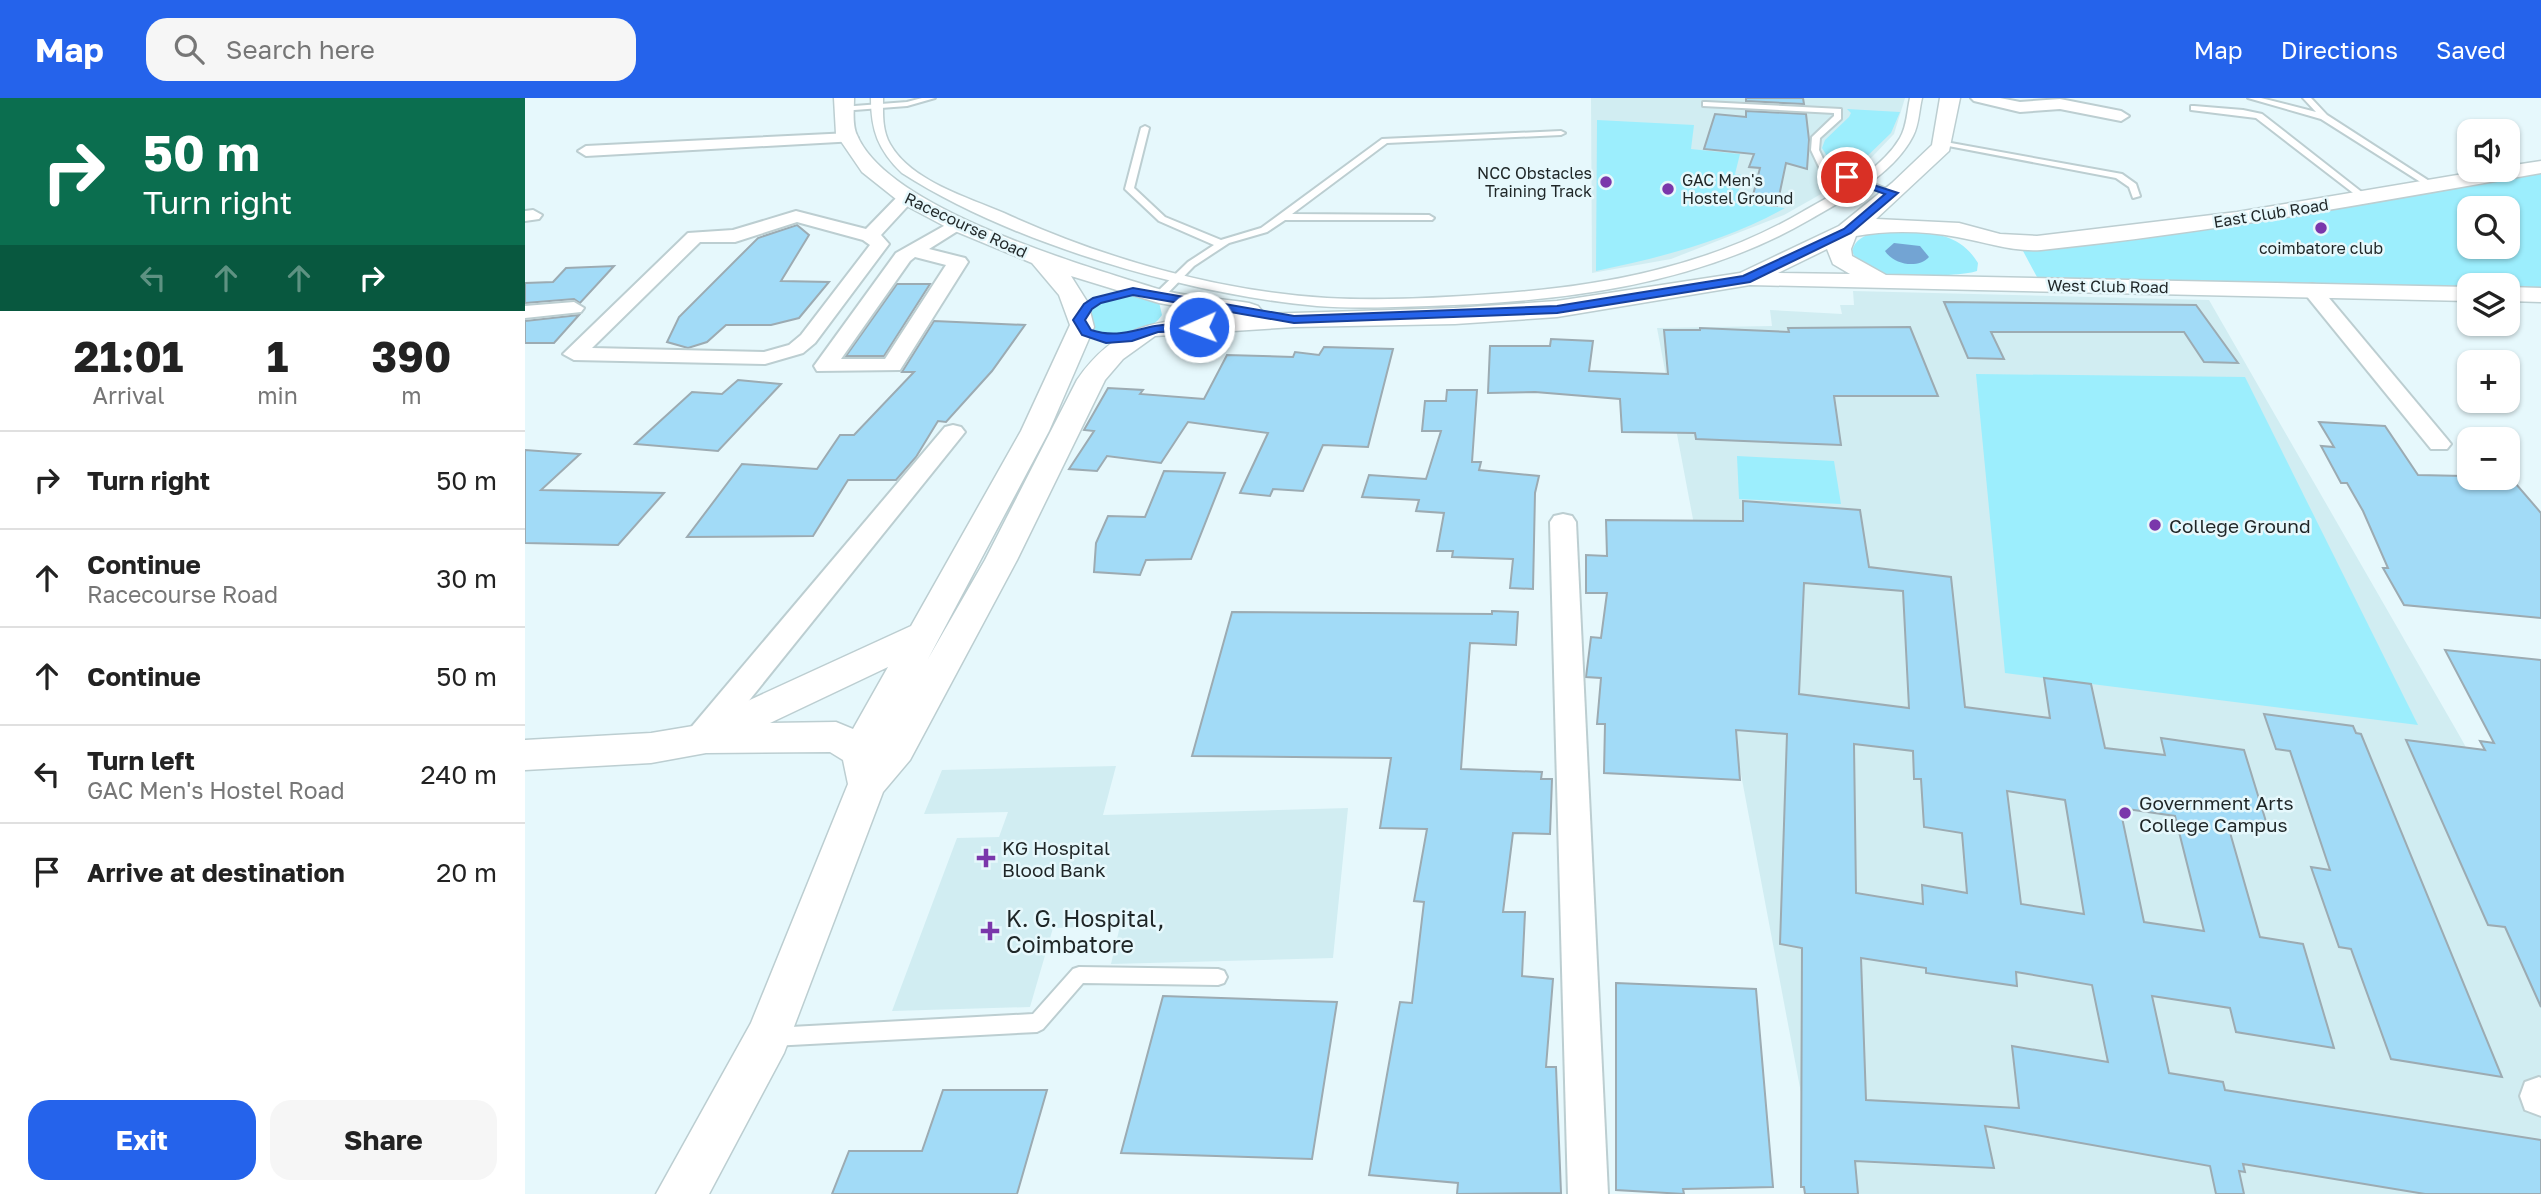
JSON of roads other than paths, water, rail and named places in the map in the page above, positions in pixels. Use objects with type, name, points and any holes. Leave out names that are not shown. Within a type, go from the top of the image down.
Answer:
[{"type":"street","points":[[876,102],[882,146],[897,165],[1017,225],[1115,261],[1274,296],[1327,302],[1441,302],[1623,284],[1707,262],[1765,239],[1862,182],[1890,158],[1907,136],[1916,98]]},
{"type":"street","points":[[1043,261],[1064,283],[1076,303],[1080,323],[1095,337],[1106,339],[1150,332],[1294,319],[1455,316],[1557,309],[1746,279],[1847,231],[1896,190],[1943,143],[1950,98]]},
{"type":"street","points":[[1979,98],[2020,107],[2060,104],[2120,116]]},
{"type":"street","name":"Racecourse Road","points":[[843,103],[850,138],[863,162],[891,188],[958,223],[1043,261],[1152,294],[1294,319]]},
{"type":"street","points":[[586,151],[850,138]]},
{"type":"street","name":"East Club Road","points":[[1959,230],[1999,241],[2037,243],[2237,219],[2541,167]]},
{"type":"street","points":[[1896,190],[1907,205],[1959,230]]},
{"type":"street","points":[[870,236],[907,197]]},
{"type":"street","points":[[796,216],[870,236],[880,244],[809,339],[796,349],[765,358],[574,354],[695,237],[735,236],[796,216]]},
{"type":"street","points":[[923,256],[958,262],[893,365],[825,366],[902,257],[923,256],[958,223]]},
{"type":"street","points":[[1847,231],[1893,226],[1959,230]]},
{"type":"street","points":[[1847,231],[1839,249],[1841,259],[1848,266],[1880,282]]},
{"type":"street","points":[[1999,241],[1993,254],[1994,263],[2010,279],[2021,284]]},
{"type":"street","name":"West Club Road","points":[[1746,279],[2457,294]]},
{"type":"street","points":[[2312,290],[2439,444]]},
{"type":"street","points":[[693,1187],[768,1037],[864,768],[916,650],[1035,431],[1088,306],[1097,300],[1121,293],[1152,294],[1170,308],[1169,315],[1150,332],[1127,342],[1110,356],[1090,380],[1001,560],[897,749],[864,768]]},
{"type":"street","points":[[2520,295],[2541,295]]},
{"type":"street","points":[[525,313],[574,308]]},
{"type":"street","points":[[699,740],[953,432]]},
{"type":"street","points":[[1563,522],[1588,1194]]},
{"type":"street","points":[[699,740],[916,650]]},
{"type":"street","points":[[525,755],[651,748],[699,740],[837,737],[864,768]]},
{"type":"lane","points":[[843,103],[907,104],[931,98]]},
{"type":"lane","points":[[2252,98],[2324,117]]},
{"type":"lane","points":[[2307,98],[2324,117],[2433,186]]},
{"type":"lane","points":[[1706,104],[1838,111],[1837,117],[1817,137],[1818,160],[1829,172],[1896,190]]},
{"type":"lane","points":[[2194,108],[2259,116],[2364,197]]},
{"type":"lane","points":[[1145,128],[1129,189],[1162,219],[1221,244]]},
{"type":"lane","points":[[1152,294],[1221,244],[1264,230],[1385,141],[1562,133]]},
{"type":"lane","points":[[1943,143],[2119,176],[2128,180],[2136,196]]},
{"type":"lane","points":[[1283,217],[1429,218]]},
{"type":"lane","points":[[768,1037],[1037,1023],[1079,975],[1217,976]]},
{"type":"place","name":"NCC Obstacles Training Track","points":[[1606,182]]},
{"type":"place","name":"GAC Men's Hostel Ground","points":[[1668,189]]},
{"type":"place","name":"coimbatore club","points":[[2321,228]]},
{"type":"place","name":"College Ground","points":[[2155,525]]},
{"type":"place","name":"Government Arts College Campus","points":[[2125,813]]},
{"type":"place","name":"KG Hospital Blood Bank","points":[[986,858]]},
{"type":"place","name":"K. G. Hospital, Coimbatore","points":[[990,931]]}]
